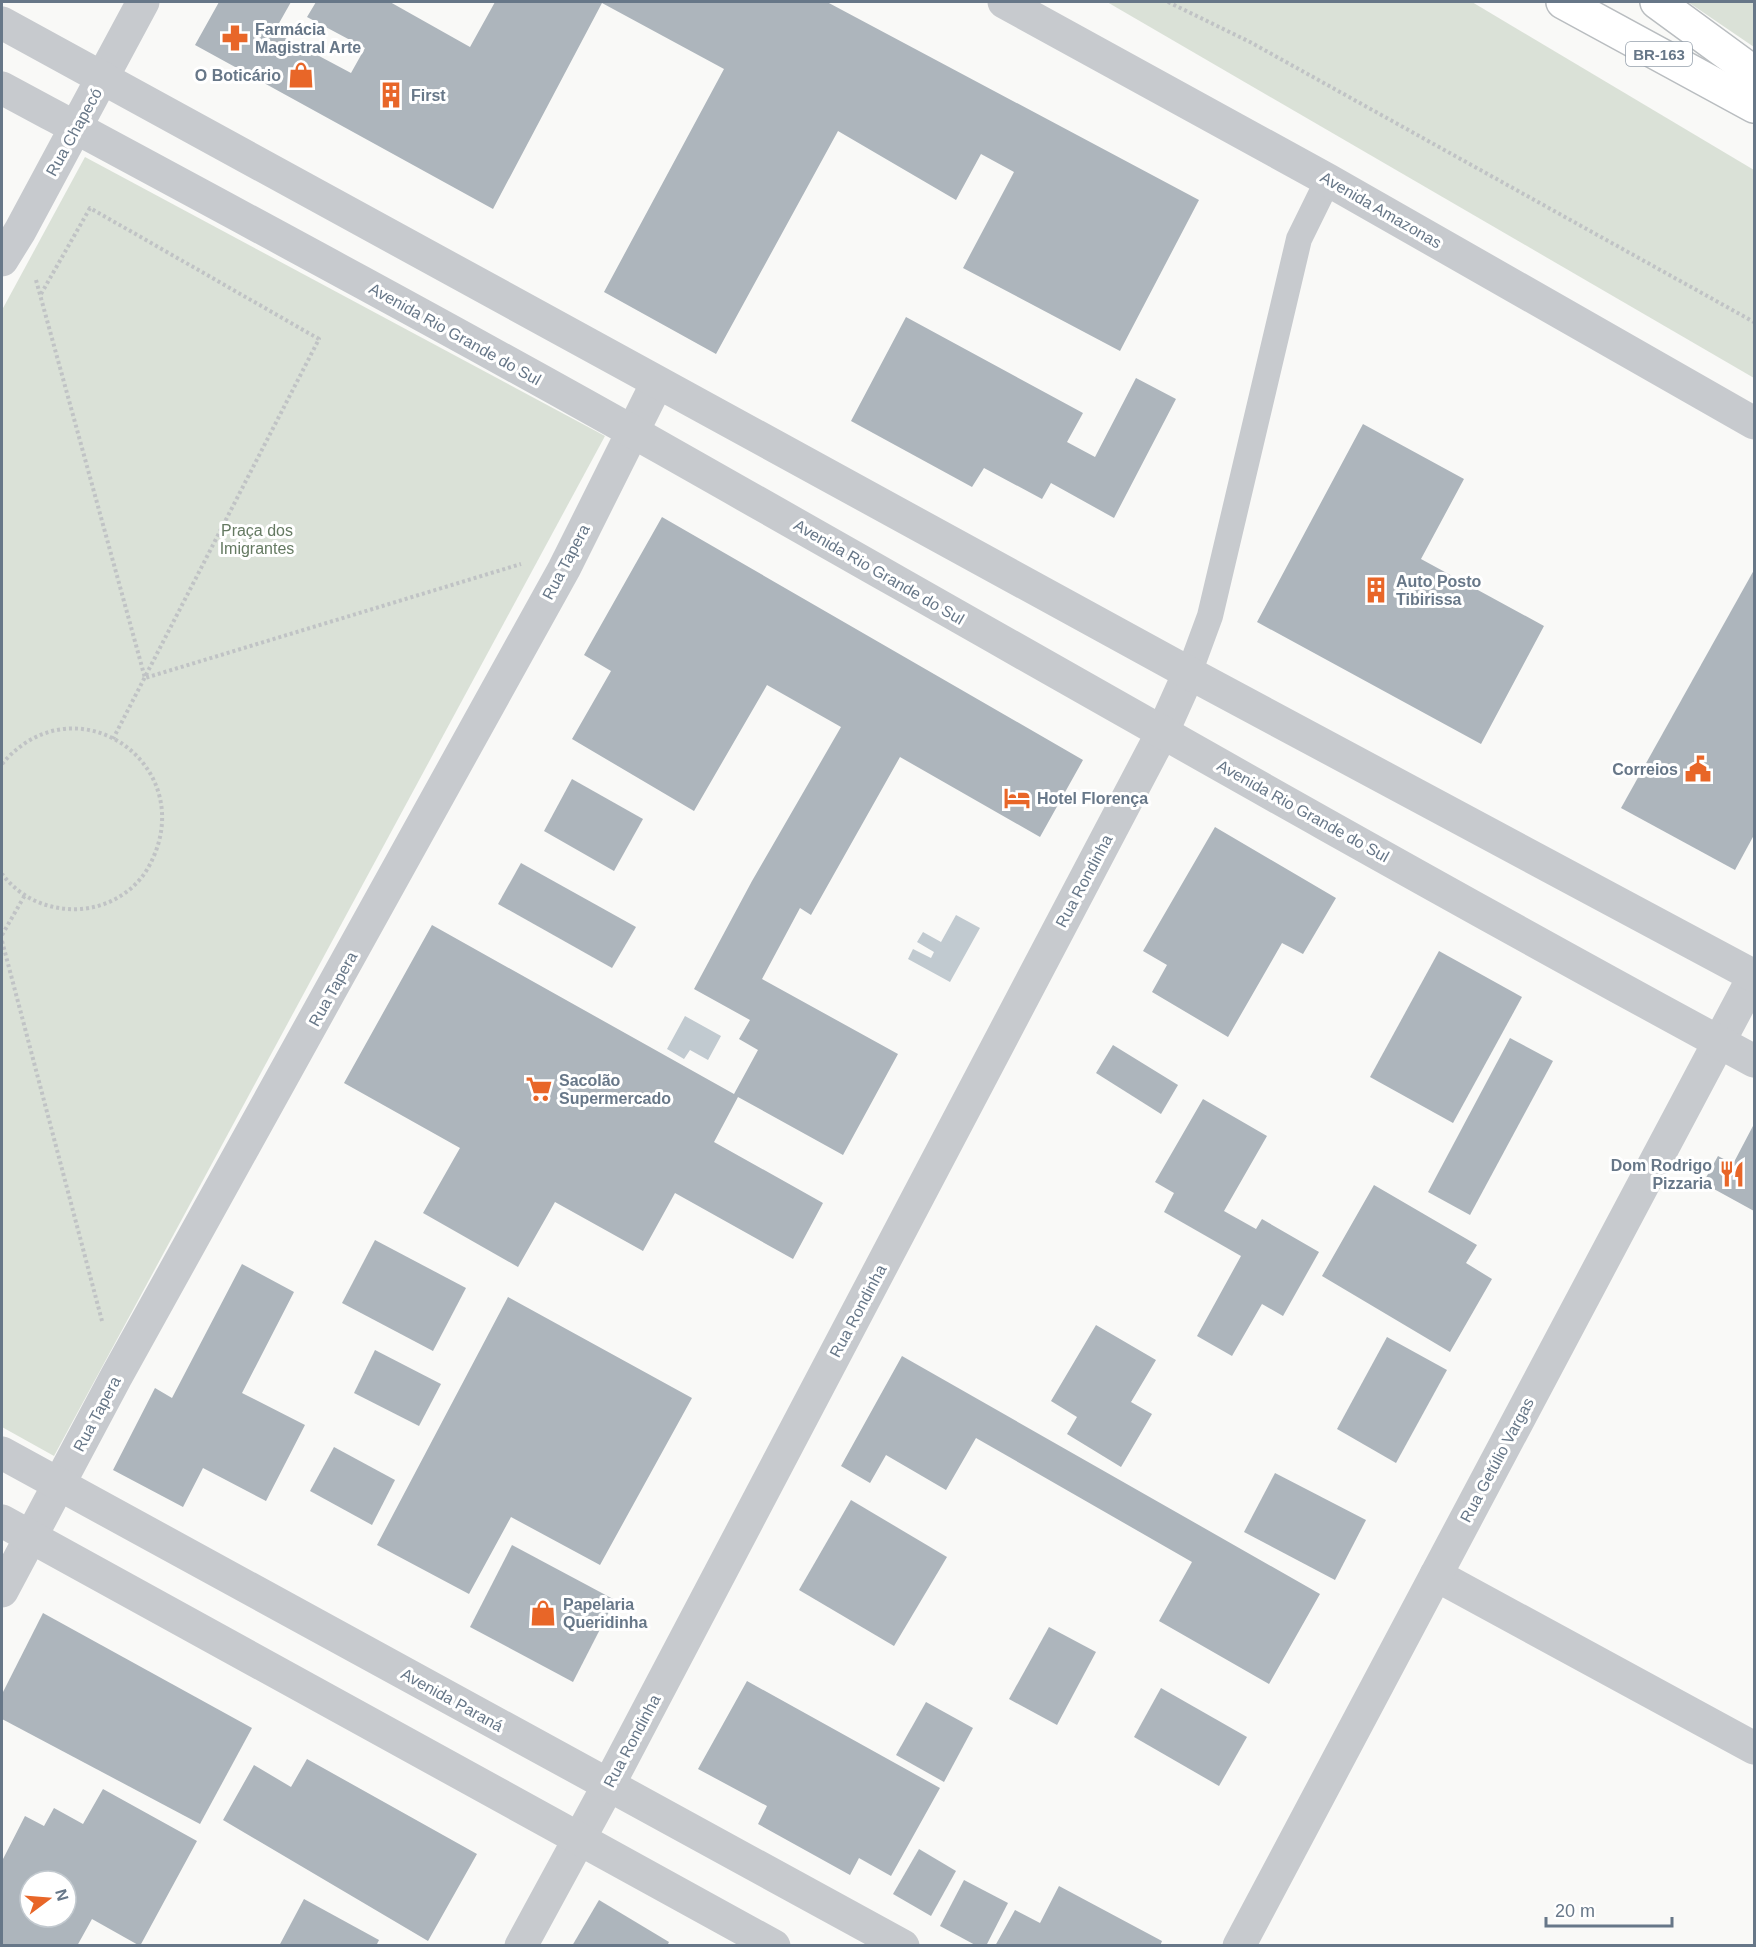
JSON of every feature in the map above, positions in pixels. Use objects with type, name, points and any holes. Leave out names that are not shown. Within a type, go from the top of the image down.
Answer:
[{"type":"highway","name":"BR-163","points":[[1563,2],[1755,106]]},
{"type":"highway","points":[[1657,2],[1755,73]]},
{"type":"street","name":"Rua Chapecó","points":[[2,260],[20,231],[143,2]]},
{"type":"street","name":"Avenida Amazonas","points":[[1004,2],[1328,180],[1755,423]]},
{"type":"street","points":[[2,23],[1189,673],[1754,976]]},
{"type":"street","name":"Avenida Rio Grande do Sul","points":[[2,88],[346,274],[633,433],[1162,733],[1755,1061]]},
{"type":"street","name":"Rua Tapera","points":[[2,1590],[116,1377],[564,569],[657,383]]},
{"type":"street","name":"Rua Rondinha","points":[[521,1946],[608,1786],[1162,733],[1189,673]]},
{"type":"street","name":"Rua Getúlio Vargas","points":[[1239,1946],[1754,976]]},
{"type":"street","name":"Avenida Paraná","points":[[2,1453],[903,1946]]},
{"type":"street","points":[[2,1521],[774,1946]]},
{"type":"street","points":[[1436,1575],[1755,1748]]},
{"type":"lane","points":[[1189,673],[1210,616],[1299,239],[1328,180]]},
{"type":"path","points":[[1168,2],[1250,42],[1755,322]]},
{"type":"path","points":[[41,294],[90,208],[319,339],[113,739]]},
{"type":"path","points":[[20,231],[41,294],[145,678]]},
{"type":"path","points":[[145,678],[459,584],[576,544]]},
{"type":"path","points":[[2,764],[14,749],[40,734],[70,728],[101,733],[127,746],[147,767],[160,794],[164,823],[157,852],[143,877],[121,897],[94,908],[65,910],[36,903],[10,886],[2,874]]},
{"type":"path","points":[[2,935],[24,895]]},
{"type":"path","points":[[2,941],[116,1377]]},
{"type":"green space","points":[[1107,2],[1472,2],[1754,170],[1754,378]]},
{"type":"green space","points":[[1688,2],[1754,2],[1754,47]]},
{"type":"green space","name":"Praça dos Imigrantes","points":[[85,157],[605,436],[54,1456],[2,1427],[2,310]]},
{"type":"shaded area","points":[[956,915],[980,928],[950,982],[908,959],[913,949],[931,958],[934,952],[917,942],[923,932],[941,942]]},
{"type":"shaded area","points":[[685,1016],[721,1036],[708,1060],[690,1050],[684,1059],[667,1049]]},
{"type":"building","points":[[219,2],[291,2],[274,32],[351,73],[365,48],[307,17],[316,2],[390,2],[470,47],[495,2],[827,2],[1199,200],[1120,351],[963,268],[1014,172],[981,154],[956,200],[838,131],[716,354],[604,292],[724,69],[602,3],[493,209],[195,45]]},
{"type":"building","points":[[906,317],[1083,413],[1067,442],[1095,457],[1136,378],[1176,399],[1114,518],[1051,483],[1042,499],[984,468],[972,487],[851,421]]},
{"type":"building","name":"Auto Posto Tibirissa","points":[[1363,424],[1464,479],[1421,559],[1544,626],[1481,744],[1257,622]]},
{"type":"building","points":[[662,517],[1083,760],[1040,837],[900,757],[811,915],[800,908],[762,979],[898,1054],[843,1155],[738,1097],[714,1142],[823,1203],[793,1259],[675,1193],[643,1251],[555,1202],[518,1267],[423,1213],[460,1148],[344,1083],[432,925],[734,1094],[758,1050],[739,1039],[750,1020],[694,989],[752,881],[841,727],[767,685],[694,811],[572,739],[611,671],[584,655]]},
{"type":"building","name":"Correios","points":[[1754,570],[1754,835],[1735,870],[1621,808]]},
{"type":"building","points":[[572,779],[643,819],[614,871],[544,831]]},
{"type":"building","points":[[1215,827],[1336,898],[1303,954],[1282,943],[1228,1037],[1152,992],[1167,965],[1143,951]]},
{"type":"building","points":[[521,863],[636,927],[612,968],[498,904]]},
{"type":"building","points":[[1439,951],[1522,997],[1453,1123],[1370,1077]]},
{"type":"building","points":[[1510,1038],[1553,1061],[1470,1215],[1428,1192]]},
{"type":"building","points":[[1113,1045],[1178,1085],[1161,1114],[1096,1073]]},
{"type":"building","points":[[1203,1099],[1267,1136],[1224,1211],[1256,1229],[1262,1219],[1319,1252],[1283,1316],[1262,1304],[1232,1356],[1197,1336],[1241,1256],[1164,1212],[1174,1193],[1155,1182]]},
{"type":"building","name":"Dom Rodrigo Pizzaria","points":[[1754,1124],[1754,1211],[1703,1183],[1718,1156],[1733,1164]]},
{"type":"building","points":[[1374,1185],[1477,1245],[1466,1263],[1492,1279],[1450,1352],[1322,1276]]},
{"type":"building","points":[[375,1240],[466,1288],[433,1351],[342,1303]]},
{"type":"building","points":[[242,1264],[294,1292],[242,1393],[305,1425],[266,1501],[203,1468],[183,1507],[113,1470],[155,1388],[172,1398]]},
{"type":"building","points":[[508,1297],[692,1398],[600,1565],[511,1517],[469,1594],[377,1545]]},
{"type":"building","points":[[1096,1325],[1156,1360],[1131,1402],[1152,1414],[1121,1467],[1067,1434],[1077,1417],[1051,1401]]},
{"type":"building","points":[[1387,1337],[1447,1370],[1396,1463],[1337,1429]]},
{"type":"building","points":[[375,1350],[441,1384],[419,1426],[354,1393]]},
{"type":"building","points":[[902,1356],[1320,1594],[1269,1684],[1159,1621],[1192,1562],[976,1438],[946,1490],[886,1455],[870,1483],[841,1466]]},
{"type":"building","points":[[334,1447],[395,1480],[372,1525],[310,1491]]},
{"type":"building","points":[[1275,1473],[1366,1520],[1335,1580],[1244,1532]]},
{"type":"building","points":[[851,1500],[947,1557],[894,1646],[799,1590]]},
{"type":"building","name":"Papelaria Queridinha","points":[[512,1545],[615,1600],[573,1682],[470,1627]]},
{"type":"building","points":[[43,1613],[252,1728],[200,1824],[2,1719],[2,1694]]},
{"type":"building","points":[[1049,1627],[1096,1652],[1057,1725],[1009,1699]]},
{"type":"building","points":[[747,1681],[940,1788],[891,1876],[859,1858],[850,1875],[758,1824],[767,1806],[698,1769]]},
{"type":"building","points":[[1161,1688],[1247,1737],[1219,1786],[1134,1737]]},
{"type":"building","points":[[926,1702],[973,1728],[944,1782],[896,1755]]},
{"type":"building","points":[[307,1759],[477,1854],[428,1941],[223,1820],[254,1765],[291,1787]]},
{"type":"building","points":[[103,1789],[197,1841],[140,1946],[92,1919],[77,1946],[2,1946],[2,1861],[25,1816],[44,1826],[54,1808],[83,1824]]},
{"type":"building","points":[[919,1849],[956,1871],[931,1916],[893,1894]]},
{"type":"building","points":[[964,1880],[1008,1903],[986,1946],[977,1946],[940,1926]]},
{"type":"building","points":[[1059,1886],[1162,1941],[1160,1946],[995,1946],[1015,1910],[1040,1923]]},
{"type":"building","points":[[304,1899],[379,1940],[376,1946],[279,1946]]},
{"type":"building","points":[[599,1900],[669,1942],[667,1946],[572,1946]]},
{"type":"place","name":"Farmácia Magistral Arte","points":[[235,38]]},
{"type":"place","name":"O Boticário","points":[[301,75]]},
{"type":"place","name":"First","points":[[391,95]]},
{"type":"place","name":"Auto Posto Tibirissa","points":[[1376,590]]},
{"type":"place","name":"Correios","points":[[1698,769]]},
{"type":"place","name":"Hotel Florença","points":[[1017,798]]},
{"type":"place","name":"Sacolão Supermercado","points":[[539,1089]]},
{"type":"place","name":"Dom Rodrigo Pizzaria","points":[[1732,1174]]},
{"type":"place","name":"Papelaria Queridinha","points":[[543,1613]]}]
